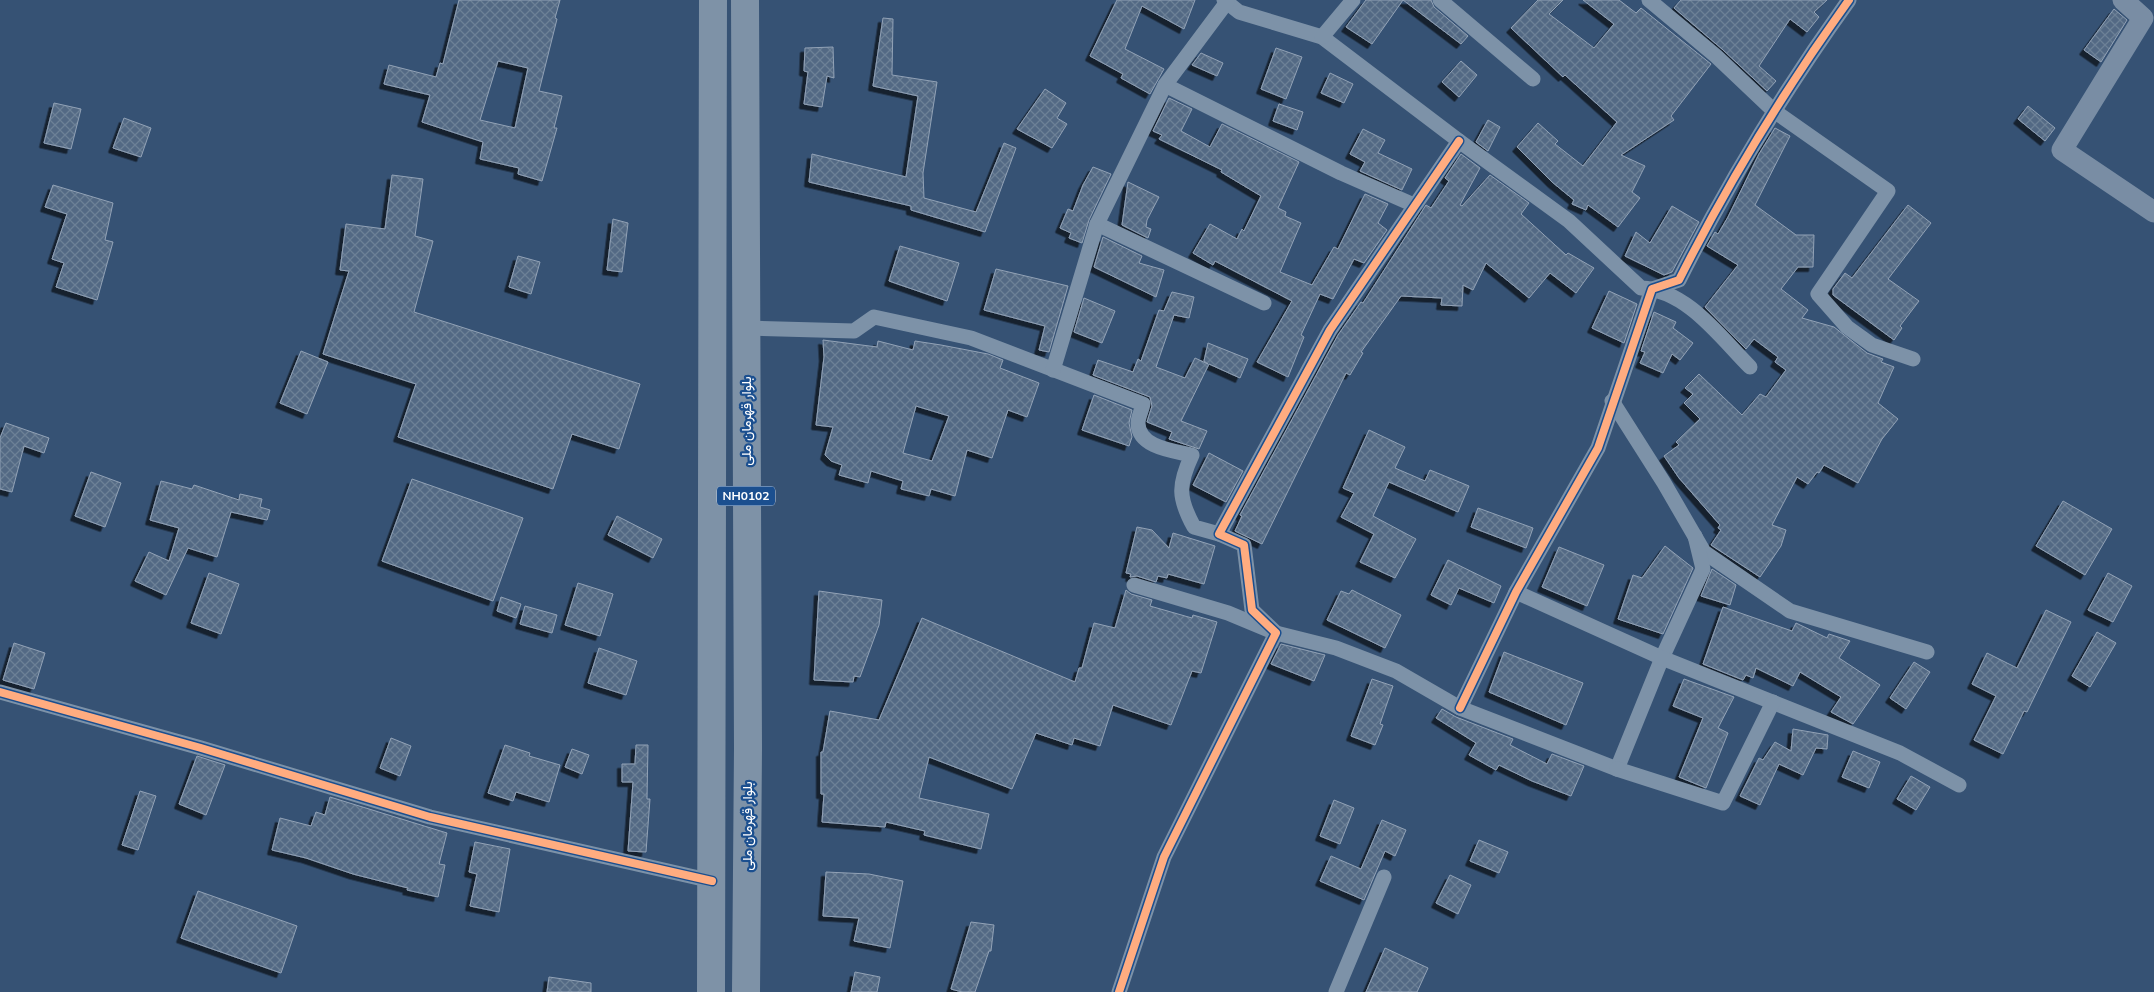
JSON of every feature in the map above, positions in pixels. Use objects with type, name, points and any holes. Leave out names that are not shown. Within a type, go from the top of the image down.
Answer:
[{"type":"highway","name":"NH0102","points":[[711,992],[714,0]]},
{"type":"highway","name":"بلوار قهرمان ملی","points":[[746,0],[745,328],[748,739],[746,992]]},
{"type":"street","points":[[1322,37],[1353,0]]},
{"type":"street","points":[[1440,0],[1533,79]]},
{"type":"street","points":[[1649,0],[1716,56],[1774,111],[1888,191],[1818,294],[1847,326],[1872,345],[1913,359]]},
{"type":"street","points":[[1652,289],[1679,280],[1697,244],[1774,111],[1804,62],[1849,0]]},
{"type":"street","points":[[2123,0],[2143,18],[2062,150],[2154,212]]},
{"type":"street","points":[[1053,370],[1097,224],[1165,85],[1225,1],[1239,12],[1322,37],[1459,142],[1569,221],[1641,288],[1652,289],[1685,304],[1750,366]]},
{"type":"street","points":[[1165,85],[1340,174],[1414,205]]},
{"type":"street","points":[[1219,534],[1330,330],[1459,142]]},
{"type":"street","points":[[1097,224],[1264,303]]},
{"type":"street","points":[[1460,708],[1516,592],[1598,448],[1612,401],[1652,289]]},
{"type":"street","points":[[745,328],[854,330],[874,317],[971,338],[1143,404],[1138,424],[1143,438],[1159,447],[1192,455],[1180,486],[1185,509],[1194,527],[1219,534],[1244,545],[1252,610],[1276,633]]},
{"type":"street","points":[[1612,401],[1664,483],[1704,552],[1790,611],[1927,652]]},
{"type":"street","points":[[1617,769],[1662,658],[1704,569],[1695,536]]},
{"type":"street","points":[[1134,585],[1228,613],[1276,633],[1336,648],[1396,671],[1460,708],[1617,769],[1723,803],[1773,702]]},
{"type":"street","points":[[1516,592],[1662,658],[1900,752],[1959,785]]},
{"type":"street","points":[[1120,992],[1164,857],[1276,633]]},
{"type":"street","points":[[0,692],[201,748],[430,817],[712,881]]},
{"type":"street","points":[[1336,992],[1384,878]]},
{"type":"building","points":[[459,0],[560,0],[539,91],[562,96],[554,128],[557,128],[542,181],[518,174],[519,168],[480,159],[483,142],[422,122],[430,95],[384,84],[389,65],[436,77],[440,63],[443,64]],"holes":[[[498,61],[528,68],[515,128],[480,120]]]},
{"type":"building","points":[[1117,0],[1195,0],[1184,29],[1142,6],[1125,49],[1164,69],[1150,94],[1121,78],[1123,74],[1090,56]]},
{"type":"building","points":[[1366,0],[1403,0],[1372,44],[1346,27]]},
{"type":"building","points":[[1403,0],[1431,0],[1434,7],[1468,36],[1461,44]]},
{"type":"building","points":[[1538,0],[1563,0],[1549,14],[1594,48],[1614,24],[1583,0],[1619,0],[1636,13],[1641,8],[1711,64],[1671,116],[1674,120],[1621,155],[1645,166],[1632,192],[1640,198],[1618,227],[1588,205],[1586,210],[1572,204],[1574,200],[1552,182],[1517,147],[1538,123],[1558,141],[1555,144],[1583,166],[1617,122],[1565,75],[1563,77],[1511,28]]},
{"type":"building","points":[[1681,0],[1827,0],[1814,12],[1819,17],[1807,32],[1790,19],[1759,66],[1776,81],[1767,91],[1674,8]]},
{"type":"building","points":[[2114,9],[2127,20],[2101,62],[2084,50]]},
{"type":"building","points":[[883,18],[893,19],[892,75],[937,82],[923,173],[924,198],[976,212],[1004,143],[1016,148],[985,232],[911,210],[911,206],[809,182],[812,154],[906,177],[918,96],[873,86]]},
{"type":"building","points":[[833,47],[834,78],[827,76],[822,107],[804,104],[808,72],[804,71],[805,48]]},
{"type":"building","points":[[1276,48],[1302,57],[1286,99],[1261,89]]},
{"type":"building","points":[[1201,53],[1223,63],[1217,76],[1192,65]]},
{"type":"building","points":[[1461,61],[1477,75],[1459,97],[1442,82]]},
{"type":"building","points":[[1330,73],[1353,84],[1344,103],[1321,93]]},
{"type":"building","points":[[1045,89],[1066,103],[1057,118],[1067,124],[1052,148],[1017,129]]},
{"type":"building","points":[[1169,98],[1192,109],[1181,131],[1210,147],[1222,124],[1299,162],[1278,208],[1286,212],[1285,216],[1301,223],[1280,272],[1312,285],[1334,247],[1338,249],[1365,194],[1388,204],[1378,223],[1387,230],[1364,263],[1354,259],[1333,299],[1320,294],[1301,335],[1304,337],[1288,377],[1257,362],[1292,301],[1215,261],[1213,265],[1193,253],[1210,224],[1237,239],[1242,229],[1244,231],[1261,196],[1221,172],[1222,170],[1159,139],[1162,135],[1153,131]]},
{"type":"building","points":[[54,103],[81,109],[71,149],[44,143]]},
{"type":"building","points":[[1279,104],[1303,112],[1297,130],[1273,121]]},
{"type":"building","points":[[2028,106],[2055,128],[2045,141],[2018,119]]},
{"type":"building","points":[[124,118],[151,128],[141,157],[113,148]]},
{"type":"building","points":[[1488,120],[1500,127],[1488,151],[1476,142]]},
{"type":"building","points":[[1775,128],[1790,136],[1755,205],[1796,235],[1814,235],[1813,267],[1798,267],[1781,289],[1808,310],[1802,318],[1834,327],[1867,353],[1883,359],[1881,362],[1894,367],[1878,403],[1898,419],[1882,439],[1858,483],[1824,465],[1808,484],[1797,477],[1772,525],[1786,530],[1781,546],[1760,577],[1711,545],[1721,530],[1718,528],[1720,525],[1679,478],[1664,456],[1679,445],[1676,442],[1700,419],[1684,403],[1693,394],[1685,388],[1699,374],[1742,415],[1760,394],[1766,397],[1786,370],[1775,362],[1778,357],[1754,339],[1746,349],[1705,307],[1738,265],[1707,246],[1715,232],[1718,234],[1728,217],[1759,154]]},
{"type":"building","points":[[1363,129],[1385,140],[1378,153],[1412,169],[1402,190],[1360,171],[1365,162],[1350,154]]},
{"type":"building","points":[[1461,154],[1480,168],[1460,205],[1462,206],[1490,175],[1529,203],[1521,214],[1566,255],[1568,253],[1594,268],[1576,293],[1550,273],[1529,298],[1486,263],[1473,290],[1463,285],[1462,306],[1441,305],[1442,298],[1401,296],[1361,352],[1363,353],[1350,375],[1346,373],[1262,544],[1235,531],[1242,516],[1240,515],[1338,335],[1361,302],[1363,303],[1426,205],[1431,208],[1449,181],[1445,178]]},
{"type":"building","points":[[1093,167],[1111,174],[1089,220],[1082,243],[1069,238],[1071,233],[1060,228],[1068,209],[1073,211],[1083,185]]},
{"type":"building","points":[[392,175],[423,179],[415,236],[433,241],[414,312],[640,384],[619,449],[572,434],[553,489],[398,437],[416,384],[323,354],[349,271],[340,270],[346,224],[385,229]]},
{"type":"building","points":[[1128,182],[1159,197],[1147,220],[1146,227],[1151,229],[1148,238],[1122,225]]},
{"type":"building","points":[[53,185],[113,203],[105,240],[113,242],[97,300],[56,287],[64,263],[52,259],[67,214],[45,207]]},
{"type":"building","points":[[1908,205],[1931,223],[1888,279],[1919,301],[1900,326],[1902,328],[1894,340],[1833,295],[1833,289],[1845,273],[1852,278]]},
{"type":"building","points":[[1672,206],[1699,222],[1672,272],[1664,275],[1625,256],[1636,232],[1650,243]]},
{"type":"building","points":[[613,219],[628,223],[622,272],[607,270]]},
{"type":"building","points":[[1103,237],[1142,256],[1139,263],[1164,270],[1156,297],[1094,267]]},
{"type":"building","points":[[900,246],[959,263],[947,301],[889,281]]},
{"type":"building","points":[[518,256],[540,262],[531,294],[509,287]]},
{"type":"building","points":[[996,269],[1068,286],[1049,352],[1039,350],[1045,326],[984,310]]},
{"type":"building","points":[[1609,291],[1637,304],[1624,343],[1592,328]]},
{"type":"building","points":[[1172,292],[1194,297],[1189,318],[1174,315],[1156,367],[1185,378],[1195,358],[1208,364],[1204,361],[1208,343],[1248,359],[1240,378],[1209,364],[1181,421],[1207,431],[1199,449],[1169,439],[1172,432],[1147,422],[1152,406],[1150,397],[1093,375],[1098,360],[1133,372],[1138,359],[1141,361],[1159,310],[1164,311]]},
{"type":"building","points":[[1084,298],[1115,311],[1102,343],[1074,332]]},
{"type":"building","points":[[1654,312],[1676,322],[1673,328],[1693,343],[1680,360],[1672,354],[1663,373],[1640,363],[1645,352],[1641,351]]},
{"type":"building","points":[[823,340],[877,347],[878,341],[913,350],[915,341],[988,354],[1003,360],[1000,368],[1039,383],[1027,417],[1008,410],[992,458],[967,450],[955,496],[931,489],[929,496],[901,489],[903,481],[871,471],[868,483],[839,475],[842,465],[831,461],[825,455],[833,427],[816,425],[824,357]],"holes":[[[916,406],[949,416],[932,461],[903,453]]]},
{"type":"building","points":[[301,351],[328,362],[307,414],[280,403]]},
{"type":"building","points":[[1094,395],[1132,410],[1129,423],[1132,437],[1129,446],[1082,430]]},
{"type":"building","points":[[6,423],[49,438],[44,453],[24,446],[12,492],[0,489],[0,438]]},
{"type":"building","points":[[1369,430],[1405,447],[1395,468],[1425,481],[1430,470],[1469,486],[1458,512],[1389,482],[1373,516],[1416,539],[1395,578],[1360,562],[1374,534],[1341,517],[1354,493],[1343,488]]},
{"type":"building","points":[[1209,453],[1243,471],[1226,502],[1193,485]]},
{"type":"building","points":[[91,472],[121,483],[105,527],[75,516]]},
{"type":"building","points":[[412,479],[523,518],[493,601],[382,561]]},
{"type":"building","points":[[161,481],[192,489],[194,485],[239,500],[240,494],[262,499],[260,507],[270,510],[267,520],[231,512],[217,557],[188,548],[166,595],[135,581],[149,552],[169,561],[179,528],[150,520]]},
{"type":"building","points":[[2063,501],[2112,529],[2085,575],[2036,546]]},
{"type":"building","points":[[1478,508],[1533,528],[1526,548],[1471,527]]},
{"type":"building","points":[[617,516],[662,539],[653,558],[608,535]]},
{"type":"building","points":[[1137,527],[1152,530],[1169,548],[1173,533],[1215,546],[1204,584],[1168,574],[1167,578],[1158,576],[1156,582],[1137,576],[1130,577],[1131,574],[1126,573]]},
{"type":"building","points":[[1665,546],[1693,568],[1663,634],[1618,619],[1633,575],[1642,578]]},
{"type":"building","points":[[1559,547],[1604,565],[1587,606],[1542,587]]},
{"type":"building","points":[[1448,560],[1501,586],[1494,603],[1459,588],[1451,605],[1431,595]]},
{"type":"building","points":[[1712,569],[1736,585],[1730,605],[1701,596]]},
{"type":"building","points":[[209,573],[239,584],[221,634],[191,623]]},
{"type":"building","points":[[2108,573],[2132,586],[2113,622],[2088,610]]},
{"type":"building","points":[[578,583],[613,594],[600,636],[565,625]]},
{"type":"building","points":[[1126,590],[1131,594],[1152,600],[1150,606],[1192,618],[1193,615],[1217,622],[1201,673],[1192,671],[1171,725],[1113,705],[1100,746],[1074,738],[1072,745],[1036,733],[1012,789],[929,757],[919,798],[989,814],[981,849],[924,835],[925,831],[886,822],[885,827],[822,822],[824,794],[821,794],[821,752],[823,752],[830,711],[879,720],[922,618],[1075,682],[1079,668],[1082,668],[1094,623],[1115,628]]},
{"type":"building","points":[[1352,590],[1401,615],[1385,648],[1327,620],[1341,591],[1349,594]]},
{"type":"building","points":[[819,591],[882,600],[879,625],[860,677],[854,676],[853,682],[814,680]]},
{"type":"building","points":[[501,597],[521,604],[516,618],[497,611]]},
{"type":"building","points":[[525,606],[557,615],[552,633],[520,624]]},
{"type":"building","points":[[1723,607],[1792,631],[1796,623],[1827,638],[1829,634],[1850,641],[1839,658],[1880,685],[1853,724],[1831,712],[1841,697],[1800,672],[1793,686],[1756,668],[1753,678],[1746,675],[1743,680],[1703,664]]},
{"type":"building","points":[[2046,610],[2071,622],[2027,712],[2024,711],[2003,754],[1974,740],[1996,696],[1972,684],[1987,653],[2017,668]]},
{"type":"building","points":[[2097,632],[2116,643],[2090,687],[2072,676]]},
{"type":"building","points":[[14,643],[45,653],[34,689],[3,680]]},
{"type":"building","points":[[1281,644],[1325,655],[1314,681],[1271,664]]},
{"type":"building","points":[[599,648],[637,661],[626,695],[588,683]]},
{"type":"building","points":[[1504,652],[1583,683],[1566,725],[1489,692]]},
{"type":"building","points":[[1914,662],[1930,672],[1906,709],[1890,698]]},
{"type":"building","points":[[1372,679],[1393,686],[1380,724],[1383,725],[1375,745],[1351,736]]},
{"type":"building","points":[[1684,679],[1734,697],[1718,728],[1728,733],[1706,788],[1679,777],[1703,718],[1673,706]]},
{"type":"building","points":[[1442,709],[1456,717],[1513,739],[1510,745],[1547,764],[1552,754],[1584,766],[1571,796],[1532,781],[1499,765],[1496,770],[1469,755],[1476,743],[1436,718]]},
{"type":"building","points":[[1793,729],[1828,735],[1827,749],[1816,748],[1803,775],[1779,764],[1760,805],[1740,796],[1759,758],[1763,760],[1775,742],[1791,751]]},
{"type":"building","points":[[391,738],[411,746],[400,776],[380,768]]},
{"type":"building","points":[[505,745],[530,753],[529,756],[560,765],[549,802],[516,792],[513,801],[488,793]]},
{"type":"building","points":[[636,745],[648,745],[647,799],[650,799],[646,852],[628,851],[633,782],[622,782],[622,764],[635,764]]},
{"type":"building","points":[[572,749],[589,755],[582,774],[565,767]]},
{"type":"building","points":[[1853,751],[1880,762],[1869,788],[1842,777]]},
{"type":"building","points":[[197,756],[225,765],[206,815],[179,804]]},
{"type":"building","points":[[1911,776],[1930,787],[1916,810],[1897,799]]},
{"type":"building","points":[[140,791],[156,796],[138,850],[122,845]]},
{"type":"building","points":[[330,797],[447,833],[439,864],[445,865],[438,897],[407,890],[408,888],[272,850],[280,818],[311,826],[316,812],[325,815]]},
{"type":"building","points":[[1334,800],[1354,808],[1340,844],[1320,836]]},
{"type":"building","points":[[1382,820],[1406,830],[1395,856],[1385,851],[1364,900],[1320,881],[1331,856],[1361,869]]},
{"type":"building","points":[[1479,840],[1508,852],[1499,873],[1470,861]]},
{"type":"building","points":[[475,842],[510,849],[499,912],[470,906],[477,874],[469,872]]},
{"type":"building","points":[[826,872],[869,874],[903,881],[890,948],[854,941],[859,918],[823,916]]},
{"type":"building","points":[[1450,875],[1471,885],[1458,914],[1436,903]]},
{"type":"building","points":[[198,891],[297,926],[281,973],[181,938]]},
{"type":"building","points":[[971,922],[994,925],[991,951],[989,951],[975,992],[962,992],[951,989]]},
{"type":"building","points":[[1385,948],[1428,968],[1417,992],[1366,992]]},
{"type":"building","points":[[855,972],[880,977],[877,992],[851,992]]},
{"type":"building","points":[[549,977],[591,983],[591,992],[547,992]]},
{"type":"cycle path","points":[[1460,708],[1516,592],[1598,448],[1652,289],[1679,280],[1717,208],[1758,137],[1802,68],[1849,0]]},
{"type":"cycle path","points":[[1119,992],[1164,857],[1276,633],[1252,610],[1244,545],[1219,534],[1330,330],[1459,141]]},
{"type":"cycle path","points":[[0,692],[201,748],[430,817],[712,881]]}]
